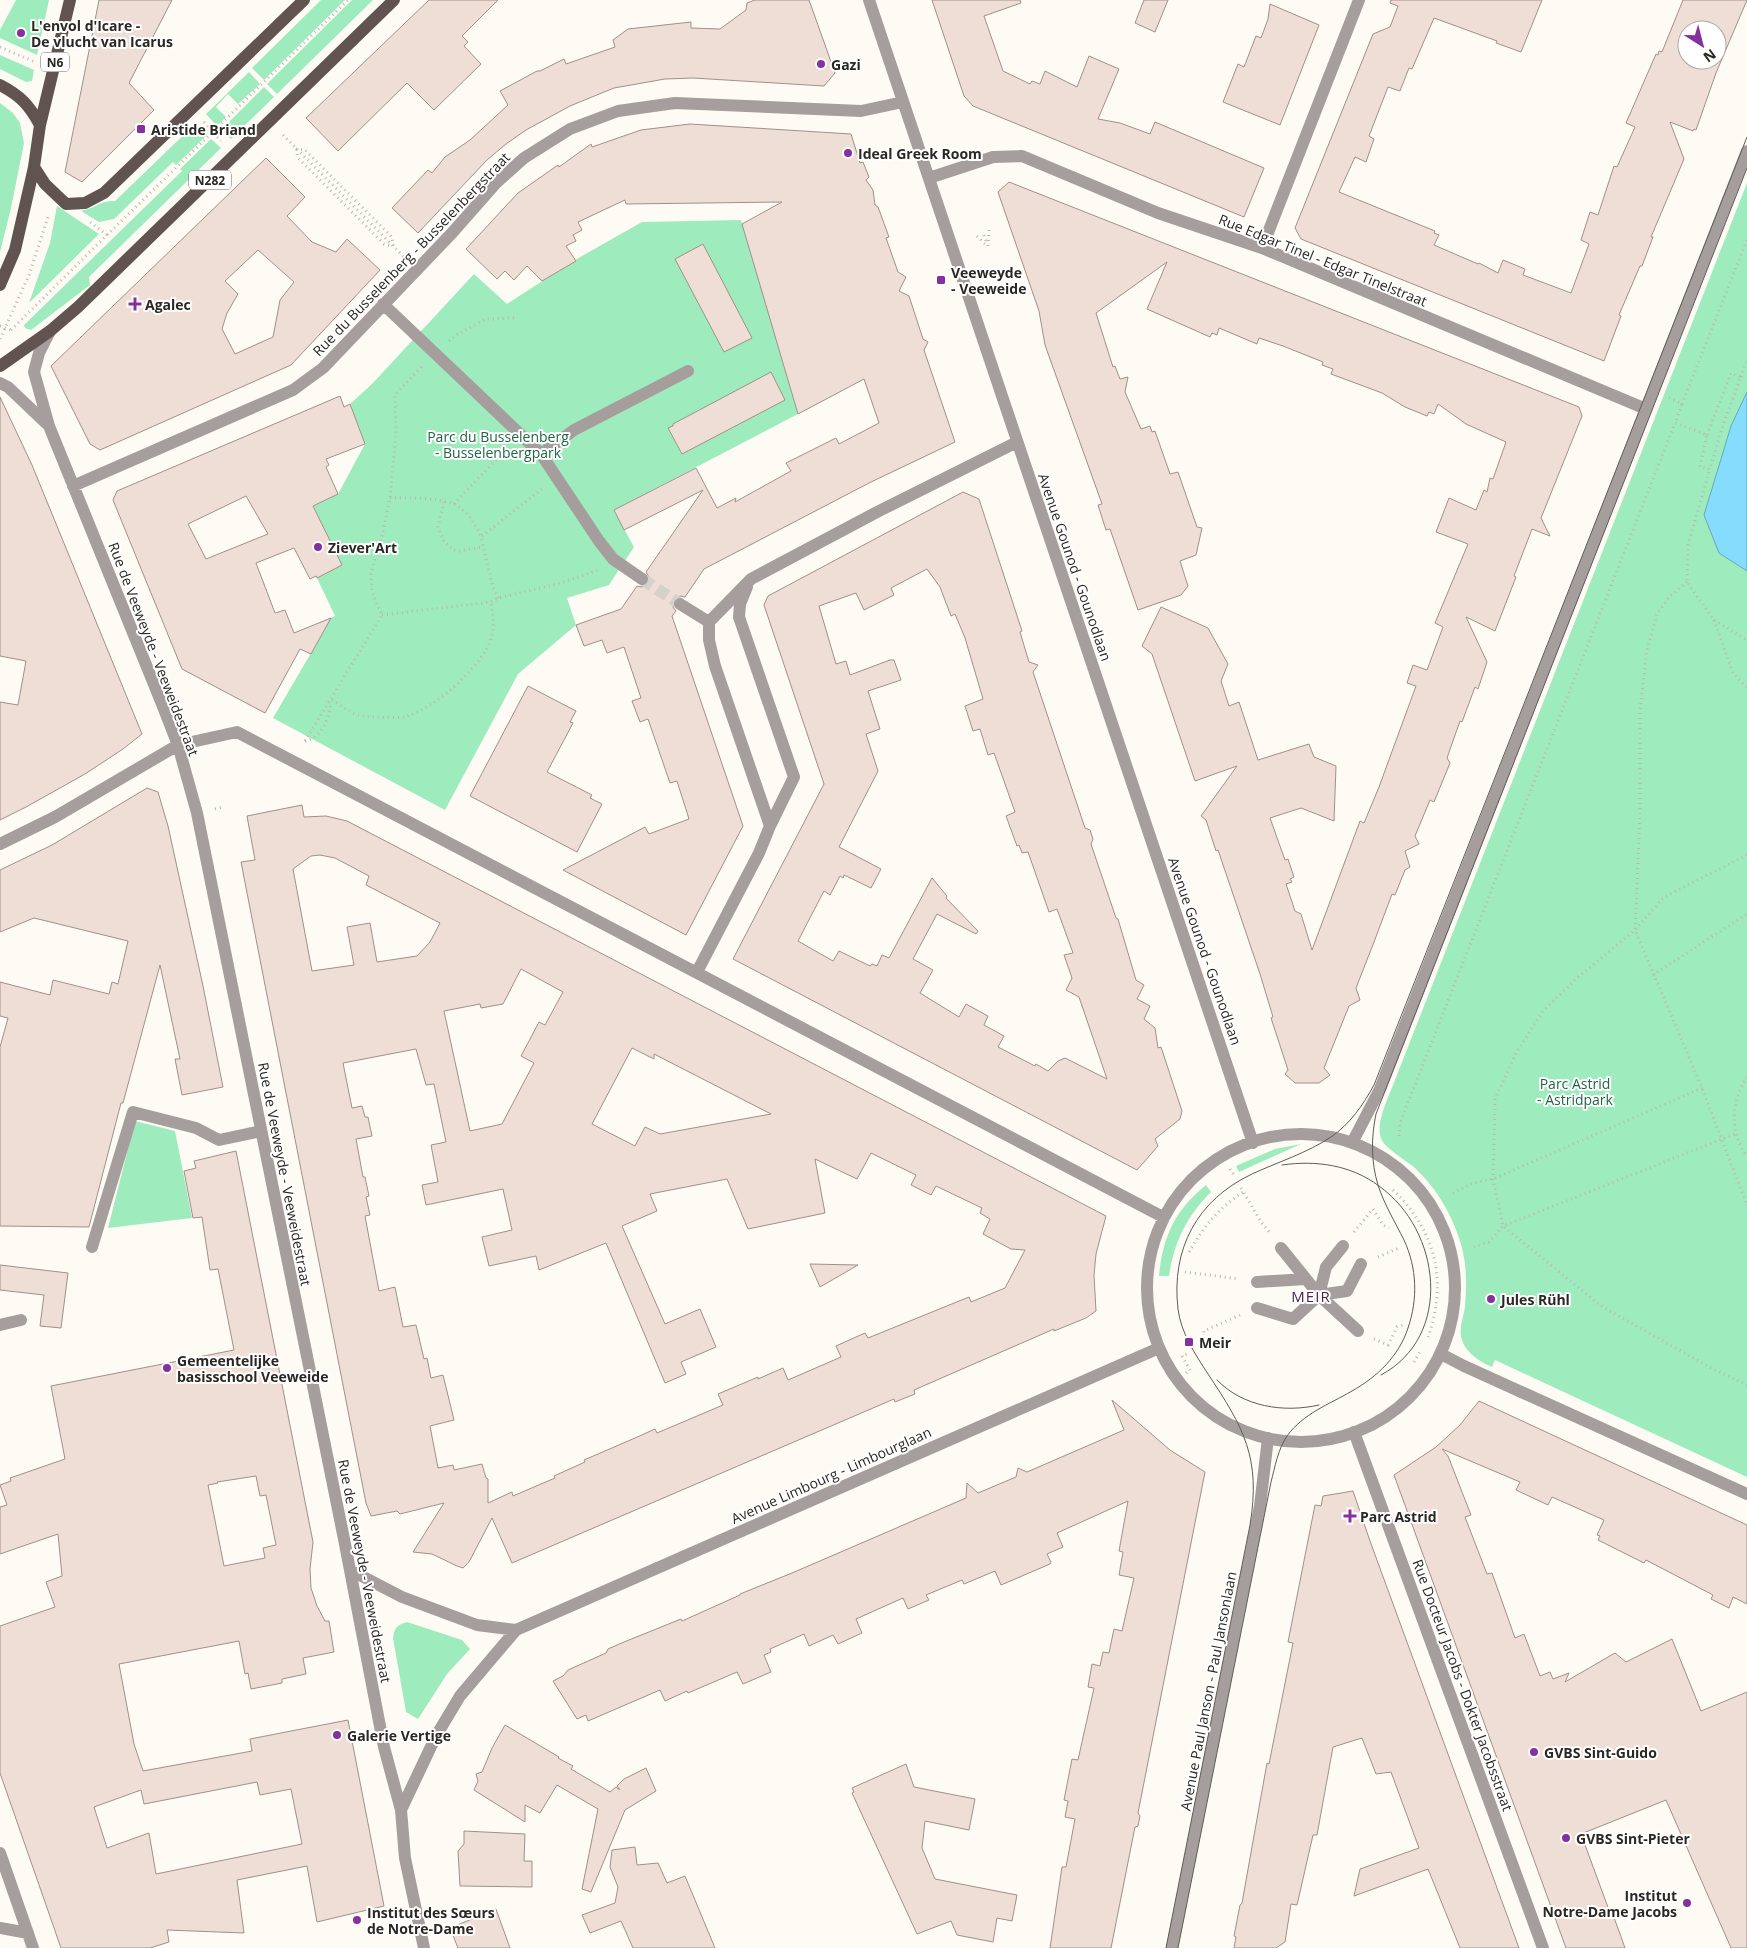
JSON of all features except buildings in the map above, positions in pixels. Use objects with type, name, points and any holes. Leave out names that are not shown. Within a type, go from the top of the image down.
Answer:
[{"type":"main road","name":"N6","points":[[0,285],[15,250],[34,167],[40,125],[70,0]]},
{"type":"main road","points":[[34,167],[45,184],[66,204],[85,203],[104,193],[304,0]]},
{"type":"main road","name":"N282","points":[[0,366],[50,331],[78,307],[394,0]]},
{"type":"main road","points":[[0,85],[16,94],[31,108],[40,125]]},
{"type":"street","name":"Avenue Gounod - Gounodlaan","points":[[869,0],[1253,1143]]},
{"type":"street","points":[[1262,248],[1359,0]]},
{"type":"street","name":"Rue du Busselenberg - Busselenbergstraat","points":[[73,486],[293,390],[323,368],[452,233],[496,184],[524,158],[570,129],[618,111],[675,103],[861,110],[903,102]]},
{"type":"street","points":[[1353,1141],[1380,1089],[1747,151]]},
{"type":"street","name":"Rue Edgar Tinel - Edgar Tinelstraat","points":[[929,178],[992,157],[1022,156],[1158,213],[1262,248],[1646,409]]},
{"type":"street","points":[[383,304],[541,454],[613,559],[642,579]]},
{"type":"street","name":"Rue de Veeweyde - Veeweidestraat","points":[[50,331],[38,353],[34,372],[48,426],[178,745],[197,813],[384,1747],[401,1810],[405,1858],[424,1948]]},
{"type":"street","points":[[541,454],[574,430],[688,371]]},
{"type":"street","name":"Rue de Veeweyde - Veeweidestraat","points":[[0,383],[8,386],[48,426]]},
{"type":"street","points":[[770,826],[715,666],[709,640],[709,622],[751,579],[1017,442]]},
{"type":"street","points":[[697,972],[759,853],[794,777],[739,617],[740,604],[751,579]]},
{"type":"street","points":[[680,604],[709,622]]},
{"type":"street","points":[[0,844],[55,817],[178,745],[237,732],[1163,1217]]},
{"type":"street","points":[[92,1247],[133,1112],[196,1128],[218,1140],[261,1131]]},
{"type":"street","points":[[1306,1133],[1353,1141],[1382,1155],[1408,1176],[1435,1209],[1444,1228],[1454,1262],[1456,1291],[1449,1334],[1430,1372],[1404,1402],[1372,1424],[1341,1436],[1313,1441],[1284,1441],[1268,1438],[1227,1423],[1200,1404],[1177,1380],[1159,1348],[1152,1330],[1146,1292],[1150,1253],[1163,1217],[1180,1192],[1224,1158],[1253,1143],[1274,1136],[1306,1133]]},
{"type":"street","points":[[1257,1308],[1293,1319],[1319,1295],[1326,1267],[1343,1246]]},
{"type":"street","points":[[1281,1248],[1319,1295],[1358,1331]]},
{"type":"street","points":[[1319,1295],[1347,1291],[1362,1264]]},
{"type":"street","points":[[1257,1282],[1306,1279]]},
{"type":"street","points":[[0,1325],[20,1320]]},
{"type":"street","name":"Avenue Limbourg - Limbourglaan","points":[[401,1810],[436,1736],[460,1696],[516,1630],[1159,1348]]},
{"type":"street","points":[[1440,1354],[1747,1494]]},
{"type":"street","name":"Rue Docteur Jacobs - Dokter Jacobsstraat","points":[[1354,1432],[1543,1948]]},
{"type":"street","name":"Avenue Paul Janson - Paul Jansonlaan","points":[[1172,1948],[1260,1506],[1268,1438]]},
{"type":"street","points":[[350,1570],[402,1597],[467,1621],[516,1630]]},
{"type":"street","points":[[0,1853],[33,1948]]},
{"type":"street","points":[[0,1928],[28,1934]]},
{"type":"path","points":[[0,326],[11,330],[348,0]]},
{"type":"path","points":[[0,47],[36,63]]},
{"type":"path","points":[[201,119],[225,145]]},
{"type":"path","points":[[282,135],[406,259],[412,254]]},
{"type":"path","points":[[66,204],[107,235]]},
{"type":"path","points":[[988,246],[989,230]]},
{"type":"path","points":[[984,235],[988,246]]},
{"type":"path","points":[[977,236],[988,246]]},
{"type":"path","points":[[1398,1136],[1404,1114],[1747,240]]},
{"type":"path","points":[[382,614],[372,592],[371,573],[381,541],[390,498],[396,433],[395,395],[434,354],[456,335],[486,319],[517,318]]},
{"type":"path","points":[[1747,360],[1722,428],[1688,545],[1687,582],[1714,620],[1733,673],[1747,688]]},
{"type":"path","points":[[1710,470],[1700,467],[1707,435],[1731,373],[1741,377]]},
{"type":"path","points":[[1663,396],[1682,404]]},
{"type":"path","points":[[1675,423],[1707,435]]},
{"type":"path","points":[[454,504],[520,434]]},
{"type":"path","points":[[481,537],[556,478]]},
{"type":"path","points":[[390,498],[454,504],[467,515],[477,527],[481,537],[493,587],[498,598]]},
{"type":"path","points":[[444,502],[438,527],[444,542],[454,550],[460,551],[483,547]]},
{"type":"path","points":[[382,614],[491,602],[498,598],[561,583],[604,568],[613,559]]},
{"type":"path","points":[[1687,582],[1670,596],[1656,614],[1648,650],[1640,711],[1640,816],[1635,930],[1723,1139],[1747,1205]]},
{"type":"path","points":[[332,700],[358,715],[403,718],[424,710],[459,682],[483,655],[492,637],[491,602]]},
{"type":"path","points":[[332,700],[327,721],[318,736],[312,740],[305,741],[332,700],[382,614]]},
{"type":"path","points":[[1714,620],[1747,640]]},
{"type":"path","points":[[1747,854],[1664,897],[1635,930],[1576,979],[1543,1011],[1516,1053],[1495,1100],[1493,1179],[1504,1226],[1601,1306],[1747,1385]]},
{"type":"path","points":[[1653,975],[1747,914]]},
{"type":"path","points":[[1747,1078],[1740,1087],[1735,1105],[1735,1134],[1738,1144],[1747,1156]]},
{"type":"path","points":[[1453,1193],[1473,1183],[1493,1179],[1702,1088]]},
{"type":"path","points":[[1474,1247],[1489,1242],[1504,1226],[1735,1134]]},
{"type":"path","points":[[1230,1169],[1234,1175]]},
{"type":"path","points":[[1190,1252],[1207,1223],[1242,1190],[1261,1222],[1281,1248]]},
{"type":"path","points":[[1393,1190],[1405,1201],[1418,1218],[1428,1236],[1438,1279],[1437,1301],[1433,1322],[1426,1342],[1414,1362]]},
{"type":"path","points":[[1343,1246],[1373,1209],[1383,1225],[1389,1228]]},
{"type":"path","points":[[1185,1272],[1257,1282]]},
{"type":"path","points":[[1200,1347],[1204,1331],[1257,1308]]},
{"type":"path","points":[[1388,1345],[1397,1327],[1403,1325]]},
{"type":"path","points":[[1186,1373],[1190,1370],[1182,1356],[1187,1354]]},
{"type":"green space","points":[[16,0],[49,0],[37,55],[0,38],[0,30]]},
{"type":"green space","points":[[321,0],[345,0],[264,80],[252,68]]},
{"type":"green space","points":[[352,0],[373,0],[277,94],[267,84]]},
{"type":"green space","points":[[0,55],[34,70],[32,81],[26,82],[0,69]]},
{"type":"green space","points":[[249,72],[260,84],[238,104],[228,94],[216,107],[226,117],[217,126],[206,114]]},
{"type":"green space","points":[[264,87],[274,97],[231,139],[221,130]]},
{"type":"green space","points":[[0,103],[13,113],[20,123],[24,143],[0,252]]},
{"type":"green space","points":[[196,123],[207,135],[176,165],[173,162],[114,219],[99,222],[81,211],[105,202],[115,201]]},
{"type":"green space","points":[[211,139],[221,148],[89,277],[90,285],[31,330],[25,328],[24,325],[182,171],[180,169]]},
{"type":"green space","name":"Parc Astrid - Astridpark","points":[[1747,183],[1747,1477],[1495,1360],[1492,1367],[1478,1360],[1470,1353],[1464,1345],[1461,1336],[1465,1306],[1466,1272],[1462,1247],[1455,1228],[1447,1209],[1429,1184],[1415,1168],[1383,1142],[1380,1125],[1387,1101]]},
{"type":"green space","points":[[57,206],[99,234],[29,303],[50,243]]},
{"type":"green space","name":"Parc du Busselenberg - Busselenbergpark","points":[[741,220],[798,414],[614,510],[634,547],[609,585],[567,598],[576,625],[518,674],[445,810],[273,718],[325,629],[316,624],[335,616],[317,578],[342,565],[313,506],[338,494],[365,444],[350,404],[372,384],[474,274],[507,304],[575,260],[642,222]]},
{"type":"green space","points":[[135,1121],[175,1131],[192,1218],[108,1228]]},
{"type":"green space","points":[[1301,1144],[1239,1172],[1236,1166],[1275,1149]]},
{"type":"green space","points":[[1206,1185],[1211,1192],[1195,1210],[1183,1230],[1174,1252],[1169,1276],[1159,1276],[1167,1237],[1172,1226],[1186,1205]]},
{"type":"green space","points":[[407,1622],[462,1640],[470,1649],[447,1674],[418,1719],[406,1712],[393,1638],[397,1627]]},
{"type":"water","points":[[1747,392],[1747,571],[1719,553],[1704,515],[1731,426]]},
{"type":"tunnel","points":[[642,579],[680,604]]},
{"type":"tram line","points":[[1166,1948],[1250,1525],[1253,1501],[1251,1462],[1247,1445],[1231,1411],[1194,1351],[1182,1326],[1178,1309],[1177,1287],[1179,1266],[1184,1247],[1192,1229],[1203,1212],[1216,1198],[1252,1174],[1302,1153],[1331,1137],[1356,1114],[1374,1085],[1747,137]]},
{"type":"tram line","points":[[1178,1948],[1271,1482],[1279,1452],[1287,1436],[1301,1421],[1361,1385],[1386,1365],[1399,1348],[1411,1317],[1415,1295],[1412,1261],[1404,1240],[1380,1192],[1374,1168],[1373,1132],[1376,1114],[1747,168]]},
{"type":"tram line","points":[[1282,1165],[1320,1164],[1357,1173],[1379,1186],[1400,1205],[1416,1229],[1426,1255],[1431,1282],[1429,1310],[1420,1335],[1404,1357],[1381,1375]]},
{"type":"tram line","points":[[1217,1380],[1239,1396],[1265,1406],[1292,1408],[1319,1405]]},
{"type":"place","name":"L'envol d'Icare - De vlucht van Icarus","points":[[21,33]]},
{"type":"place","name":"Gazi","points":[[821,64]]},
{"type":"place","name":"Aristide Briand","points":[[141,129]]},
{"type":"place","name":"Ideal Greek Room","points":[[848,153]]},
{"type":"place","name":"Veeweyde - Veeweide","points":[[941,280]]},
{"type":"place","name":"Agalec","points":[[135,304]]},
{"type":"place","name":"Ziever'Art","points":[[318,547]]},
{"type":"place","name":"Jules Rühl","points":[[1491,1299]]},
{"type":"place","name":"Meir","points":[[1189,1342]]},
{"type":"place","name":"Gemeentelijke basisschool Veeweide","points":[[167,1368]]},
{"type":"place","name":"Parc Astrid","points":[[1350,1516]]},
{"type":"place","name":"Galerie Vertige","points":[[337,1735]]},
{"type":"place","name":"GVBS Sint-Guido","points":[[1534,1752]]},
{"type":"place","name":"GVBS Sint-Pieter","points":[[1566,1838]]},
{"type":"place","name":"Institut Notre-Dame Jacobs","points":[[1687,1903]]},
{"type":"place","name":"Institut des Sœurs de Notre-Dame","points":[[357,1920]]},
{"type":"district","name":"MEIR","points":[[1311,1296]]}]
